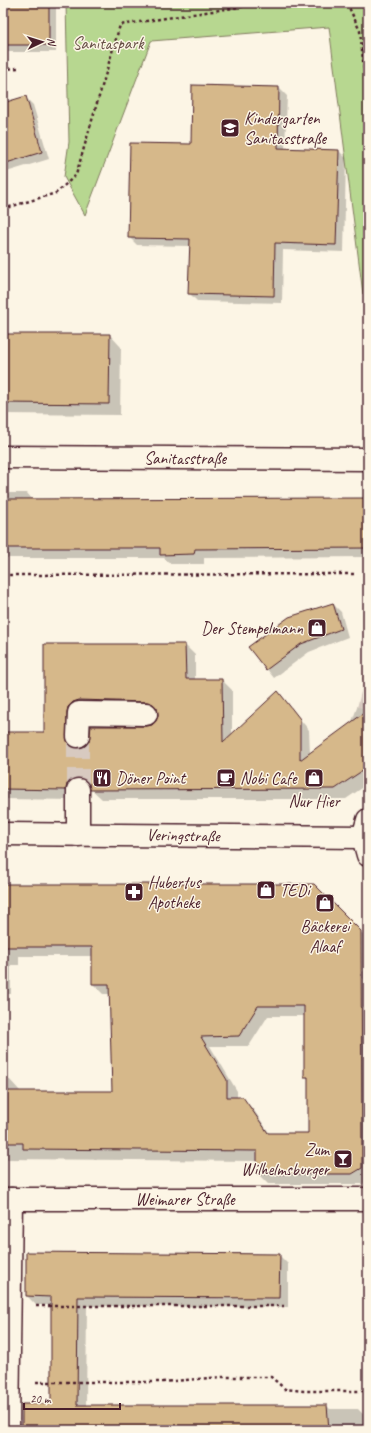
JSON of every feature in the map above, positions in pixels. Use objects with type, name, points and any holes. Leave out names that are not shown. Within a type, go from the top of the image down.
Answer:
[{"type":"street","name":"Sanitasstraße","points":[[3,457],[368,460]]},
{"type":"street","points":[[78,736],[79,713],[146,714]]},
{"type":"street","points":[[78,790],[78,834]]},
{"type":"street","name":"Veringstraße","points":[[3,834],[366,837]]},
{"type":"street","points":[[7,1199],[10,1306],[8,1430]]},
{"type":"street","name":"Weimarer Straße","points":[[7,1199],[368,1199]]},
{"type":"path","points":[[3,209],[56,193],[76,175],[120,25],[266,3]]},
{"type":"path","points":[[347,3],[360,31],[368,107]]},
{"type":"path","points":[[3,68],[18,68]]},
{"type":"path","points":[[3,575],[356,574]]},
{"type":"path","points":[[10,1306],[284,1306]]},
{"type":"path","points":[[9,1381],[163,1382],[222,1377],[271,1377],[285,1389],[304,1391],[368,1391]]},
{"type":"green space","name":"Sanitaspark","points":[[66,3],[368,3],[368,288],[363,294],[329,27],[151,41],[85,215],[64,177],[69,142]]},
{"type":"building","points":[[3,3],[49,3],[49,45],[3,45]]},
{"type":"building","points":[[192,85],[279,87],[278,148],[339,150],[336,245],[275,243],[274,296],[188,294],[190,239],[128,238],[130,143],[191,144]]},
{"type":"building","points":[[26,96],[42,152],[3,164],[3,103]]},
{"type":"building","points":[[3,334],[110,334],[109,404],[3,403]]},
{"type":"building","points":[[368,498],[368,548],[195,549],[194,554],[160,555],[160,548],[3,548],[3,499]]},
{"type":"building","points":[[333,603],[341,629],[301,644],[266,670],[248,647],[289,617]]},
{"type":"building","points":[[44,644],[185,644],[186,679],[222,679],[223,742],[278,691],[300,719],[300,760],[368,710],[368,767],[335,789],[90,790],[89,783],[84,779],[78,778],[71,779],[67,784],[66,790],[3,789],[3,732],[44,732]],"holes":[[[79,700],[147,702],[153,704],[157,708],[158,715],[156,721],[152,725],[91,726],[89,742],[83,747],[77,748],[71,746],[67,741],[67,712],[68,707],[73,702]]]},
{"type":"building","points":[[3,884],[314,884],[361,931],[362,1168],[352,1174],[257,1174],[257,1151],[23,1149],[23,1143],[3,1143],[3,1091],[112,1091],[109,984],[92,984],[92,947],[3,947]],"holes":[[[258,1006],[304,1006],[304,1077],[308,1077],[308,1133],[268,1133],[243,1097],[227,1097],[227,1080],[201,1037],[239,1036]]]},
{"type":"building","points":[[26,1252],[280,1254],[279,1298],[78,1297],[77,1405],[327,1405],[329,1430],[22,1430],[22,1404],[51,1404],[51,1297],[26,1296]]},
{"type":"tunnel","points":[[360,696],[368,698]]},
{"type":"tunnel","points":[[78,736],[78,790]]},
{"type":"place","name":"Kindergarten Sanitasstraße","points":[[230,128]]},
{"type":"place","name":"Der Stempelmann","points":[[317,628]]},
{"type":"place","name":"Döner Point","points":[[102,778]]},
{"type":"place","name":"Nobi Cafe","points":[[226,778]]},
{"type":"place","name":"Nur Hier","points":[[314,778]]},
{"type":"place","name":"TEDi","points":[[266,890]]},
{"type":"place","name":"Hubertus Apotheke","points":[[134,892]]},
{"type":"place","name":"Bäckerei Alaaf","points":[[325,903]]},
{"type":"place","name":"Zum Wilhelmsburger","points":[[343,1159]]}]
